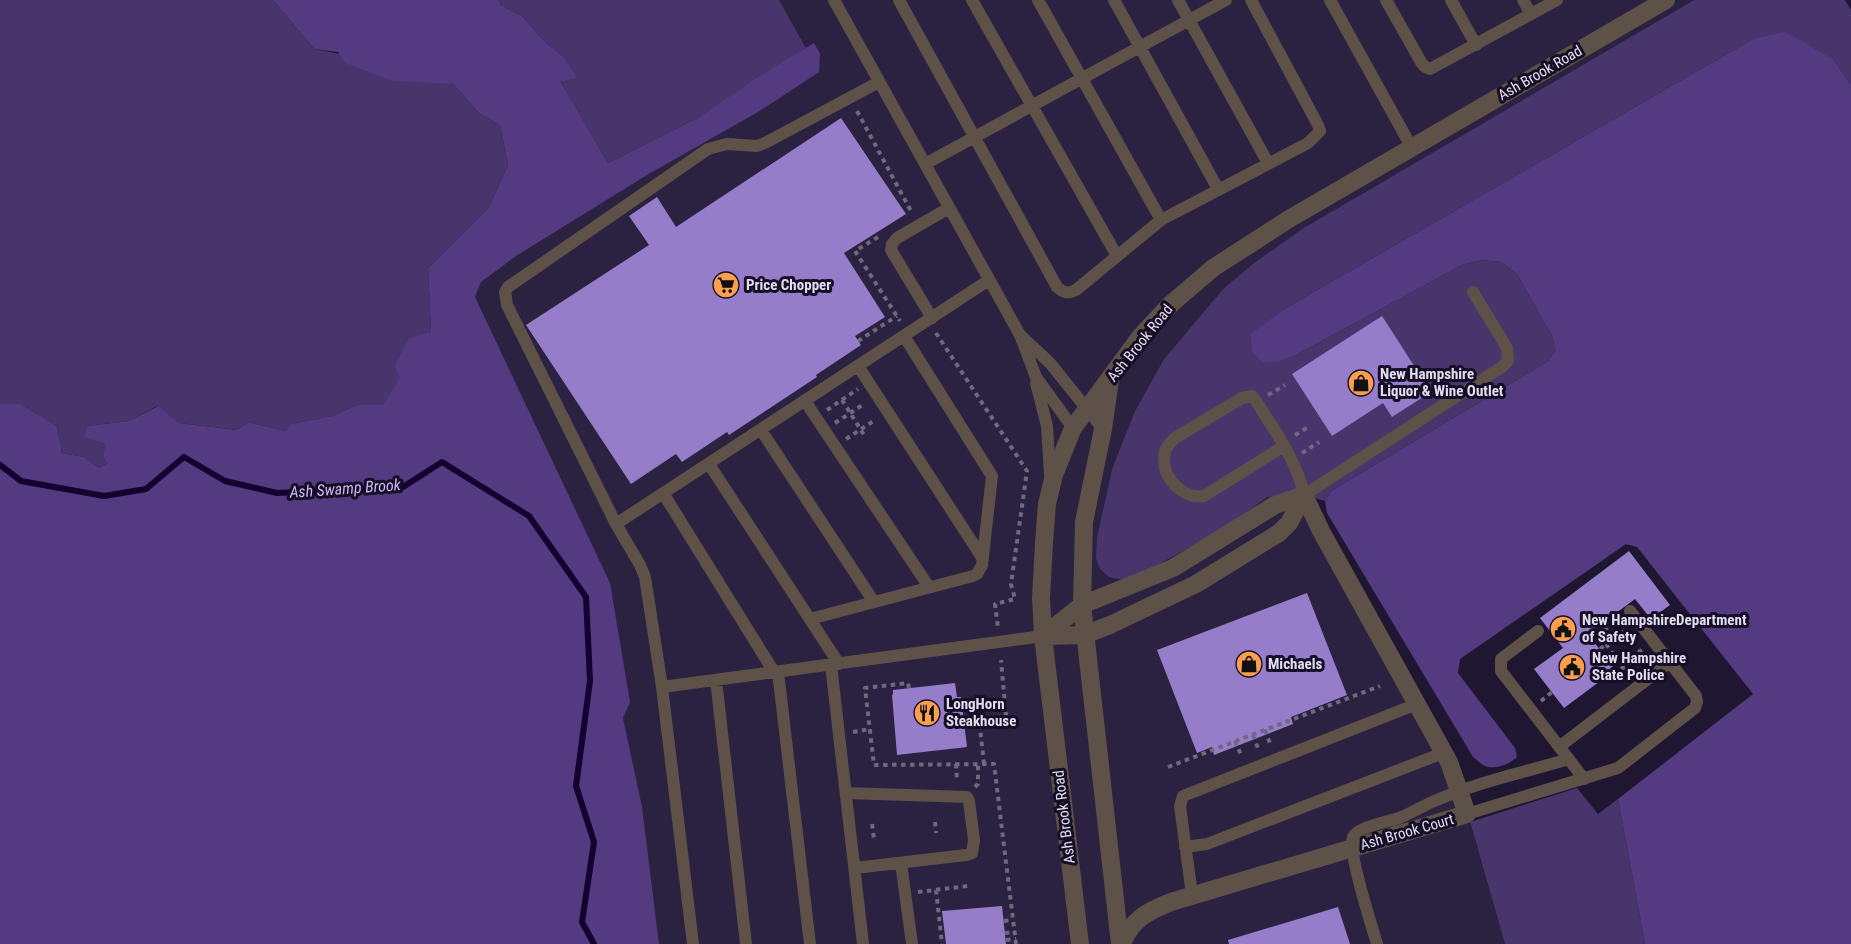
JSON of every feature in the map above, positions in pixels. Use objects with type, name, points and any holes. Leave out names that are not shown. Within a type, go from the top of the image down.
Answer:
[{"type":"street","name":"Ash Brook Road","points":[[1080,944],[1043,636],[1041,597],[1047,504],[1054,474],[1073,428],[1140,338],[1171,304],[1213,268],[1289,219],[1666,0]]},
{"type":"street","points":[[1110,379],[1103,429],[1084,522],[1082,606],[1121,944]]},
{"type":"street","points":[[1043,636],[1082,606],[1173,568],[1275,505],[1305,495]]},
{"type":"street","points":[[1043,636],[1084,635],[1162,601],[1224,568],[1278,533],[1289,523],[1305,495]]},
{"type":"street","name":"Ash Brook Court","points":[[1121,944],[1133,924],[1152,909],[1192,895],[1467,814],[1443,753],[1321,531],[1305,495]]},
{"type":"lane","points":[[834,0],[1020,335],[1032,368],[1047,426],[1051,468],[1047,504]]},
{"type":"lane","points":[[898,0],[1057,287],[1069,293],[1076,290],[1161,220],[1308,143],[1320,132],[1318,124],[1251,0]]},
{"type":"lane","points":[[972,0],[1117,256]]},
{"type":"lane","points":[[1038,0],[1161,220]]},
{"type":"lane","points":[[1114,0],[1218,189]]},
{"type":"lane","points":[[1178,0],[1268,164]]},
{"type":"lane","points":[[925,164],[1226,0]]},
{"type":"lane","points":[[1330,0],[1412,148]]},
{"type":"lane","points":[[1386,0],[1425,68],[1430,69],[1557,0]]},
{"type":"lane","points":[[1451,0],[1476,45]]},
{"type":"lane","points":[[1523,0],[1531,14]]},
{"type":"lane","points":[[693,944],[662,687],[645,577],[616,524],[507,305],[505,292],[508,287],[708,149],[727,144],[757,146],[765,143],[879,82]]},
{"type":"lane","points":[[932,318],[891,250],[897,238],[949,208]]},
{"type":"lane","points":[[616,524],[989,280]]},
{"type":"lane","points":[[1284,446],[1204,496],[1196,497],[1185,494],[1177,488],[1170,478],[1164,458],[1166,447],[1174,438],[1247,396],[1252,396],[1284,446],[1301,479],[1305,495],[1508,361],[1507,348],[1473,292]]},
{"type":"lane","points":[[1020,335],[1043,354],[1103,429]]},
{"type":"lane","points":[[810,619],[977,574],[981,569],[992,476],[904,336]]},
{"type":"lane","points":[[858,366],[983,559]]},
{"type":"lane","points":[[1032,368],[1046,393],[1073,428]]},
{"type":"lane","points":[[805,401],[929,587]]},
{"type":"lane","points":[[761,430],[874,602]]},
{"type":"lane","points":[[709,464],[810,619],[835,664],[846,793],[863,944]]},
{"type":"lane","points":[[663,493],[776,672],[810,944]]},
{"type":"lane","points":[[1467,814],[1611,771],[1625,764],[1695,708],[1696,696],[1670,662],[1624,612]]},
{"type":"lane","points":[[1538,632],[1501,659],[1500,665],[1504,676],[1584,779]]},
{"type":"lane","points":[[662,687],[1043,636]]},
{"type":"lane","points":[[1559,747],[1670,662]]},
{"type":"lane","points":[[716,680],[746,944]]},
{"type":"lane","points":[[1192,895],[1180,806],[1183,796],[1417,704]]},
{"type":"lane","points":[[1185,847],[1207,844],[1443,753]]},
{"type":"lane","points":[[1377,944],[1360,886],[1352,839],[1355,834],[1363,829],[1398,818],[1436,800],[1569,759]]},
{"type":"lane","points":[[846,793],[967,797],[974,840],[972,853],[855,868]]},
{"type":"lane","points":[[901,863],[912,944]]},
{"type":"path","points":[[850,98],[913,214],[903,220]]},
{"type":"path","points":[[884,233],[855,252],[900,322]]},
{"type":"path","points":[[858,341],[897,316]]},
{"type":"path","points":[[816,416],[869,382]]},
{"type":"path","points":[[825,430],[877,396]]},
{"type":"path","points":[[842,400],[864,435]]},
{"type":"path","points":[[836,446],[888,412]]},
{"type":"path","points":[[1600,649],[1613,639],[1603,625],[1624,612]]},
{"type":"path","points":[[1606,644],[1637,687]]},
{"type":"path","points":[[984,764],[979,719],[1006,716],[1001,660]]},
{"type":"path","points":[[1168,767],[1380,686]]},
{"type":"path","points":[[967,797],[978,784],[978,764]]},
{"type":"path","points":[[935,822],[936,833]]},
{"type":"path","points":[[872,824],[874,839]]},
{"type":"path","points":[[942,944],[936,890],[968,886]]},
{"type":"path","points":[[1004,921],[1013,920]]},
{"type":"path","points":[[1005,933],[1015,932]]},
{"type":"path","points":[[1006,940],[1016,939]]},
{"type":"shaded area","points":[[0,0],[273,0],[314,49],[453,84],[480,114],[500,125],[508,165],[489,207],[428,268],[431,332],[383,406],[357,405],[332,416],[291,424],[285,431],[248,422],[237,430],[179,423],[157,406],[129,421],[87,426],[106,444],[108,463],[99,468],[84,457],[62,453],[57,426],[21,404],[0,404]]},
{"type":"shaded area","points":[[273,0],[499,0],[501,5],[522,16],[545,42],[563,56],[577,78],[561,82],[608,163],[699,117],[814,43],[820,54],[819,72],[758,112],[647,175],[516,256],[481,282],[475,297],[610,583],[630,702],[623,718],[642,807],[659,944],[0,944],[0,404],[21,404],[57,426],[62,453],[84,457],[99,468],[108,463],[103,456],[106,444],[84,437],[87,426],[129,421],[158,406],[179,423],[237,430],[248,422],[285,431],[291,424],[332,416],[357,405],[383,405],[400,378],[395,366],[409,338],[431,332],[428,268],[489,207],[508,165],[500,125],[480,114],[453,84],[392,81],[345,63],[338,52],[314,49]]},
{"type":"shaded area","points":[[499,0],[779,0],[806,48],[699,117],[608,163],[561,82],[576,78],[563,56],[545,42],[522,16],[501,5]]},
{"type":"shaded area","points":[[779,0],[1694,0],[1302,229],[1254,263],[1224,288],[1164,359],[1135,411],[1112,469],[1097,537],[1096,558],[1234,522],[1267,497],[1304,495],[1467,814],[1505,944],[594,944],[453,286],[814,62]]},
{"type":"shaded area","points":[[1694,0],[1845,0],[1851,10],[1851,85],[1834,60],[1753,39],[1286,308],[1250,335],[1252,353],[1263,363],[1294,356],[1462,265],[1481,260],[1501,262],[1517,274],[1553,338],[1555,351],[1547,362],[1331,491],[1325,501],[1304,495],[1267,497],[1234,522],[1154,567],[1124,580],[1109,577],[1100,569],[1096,558],[1097,537],[1112,469],[1135,411],[1164,359],[1224,288],[1254,263],[1302,229]]},
{"type":"shaded area","points":[[1785,32],[1834,60],[1851,85],[1851,944],[1645,944],[1618,799],[1753,694],[1637,547],[1626,544],[1460,659],[1458,673],[1515,748],[1517,757],[1510,762],[1498,767],[1485,766],[1473,757],[1327,513],[1325,501],[1331,491],[1547,362],[1555,351],[1553,338],[1517,274],[1501,262],[1481,260],[1462,265],[1294,356],[1278,362],[1263,363],[1252,353],[1250,334],[1286,308],[1753,39]]},
{"type":"shaded area","points":[[1577,788],[1598,814],[1618,799],[1645,944],[1505,944],[1470,822]]},
{"type":"building","name":"Price Chopper","points":[[841,118],[906,214],[844,253],[885,317],[855,336],[861,345],[729,435],[727,432],[682,462],[676,454],[631,484],[526,325],[649,245],[629,216],[657,197],[676,227]]},
{"type":"building","name":"New Hampshire Liquor & Wine Outlet","points":[[1382,316],[1431,392],[1392,417],[1383,403],[1332,436],[1292,374]]},
{"type":"building","name":"New HampshireDepartment of Safety","points":[[1629,551],[1670,605],[1651,619],[1635,599],[1588,634],[1615,670],[1564,708],[1534,669],[1563,648],[1540,618]]},
{"type":"building","name":"Michaels","points":[[1307,593],[1347,695],[1291,717],[1293,724],[1214,755],[1212,747],[1197,753],[1157,650]]},
{"type":"building","name":"LongHorn Steakhouse","points":[[955,683],[957,697],[961,697],[967,747],[897,755],[893,690]]},
{"type":"building","points":[[1002,906],[1006,944],[946,944],[942,911]]},
{"type":"building","points":[[1338,907],[1350,944],[1229,944],[1228,940]]},
{"type":"waterway","name":"Ash Swamp Brook","points":[[0,465],[21,481],[104,496],[146,489],[184,457],[225,481],[277,493],[403,487],[442,462],[529,516],[586,597],[590,681],[576,786],[594,842],[582,922],[594,944]]},
{"type":"place","name":"Price Chopper","points":[[726,285]]},
{"type":"place","name":"New Hampshire Liquor & Wine Outlet","points":[[1361,383]]},
{"type":"place","name":"New HampshireDepartment of Safety","points":[[1563,629]]},
{"type":"place","name":"Michaels","points":[[1249,664]]},
{"type":"place","name":"New Hampshire State Police","points":[[1572,667]]},
{"type":"place","name":"LongHorn Steakhouse","points":[[927,713]]}]
